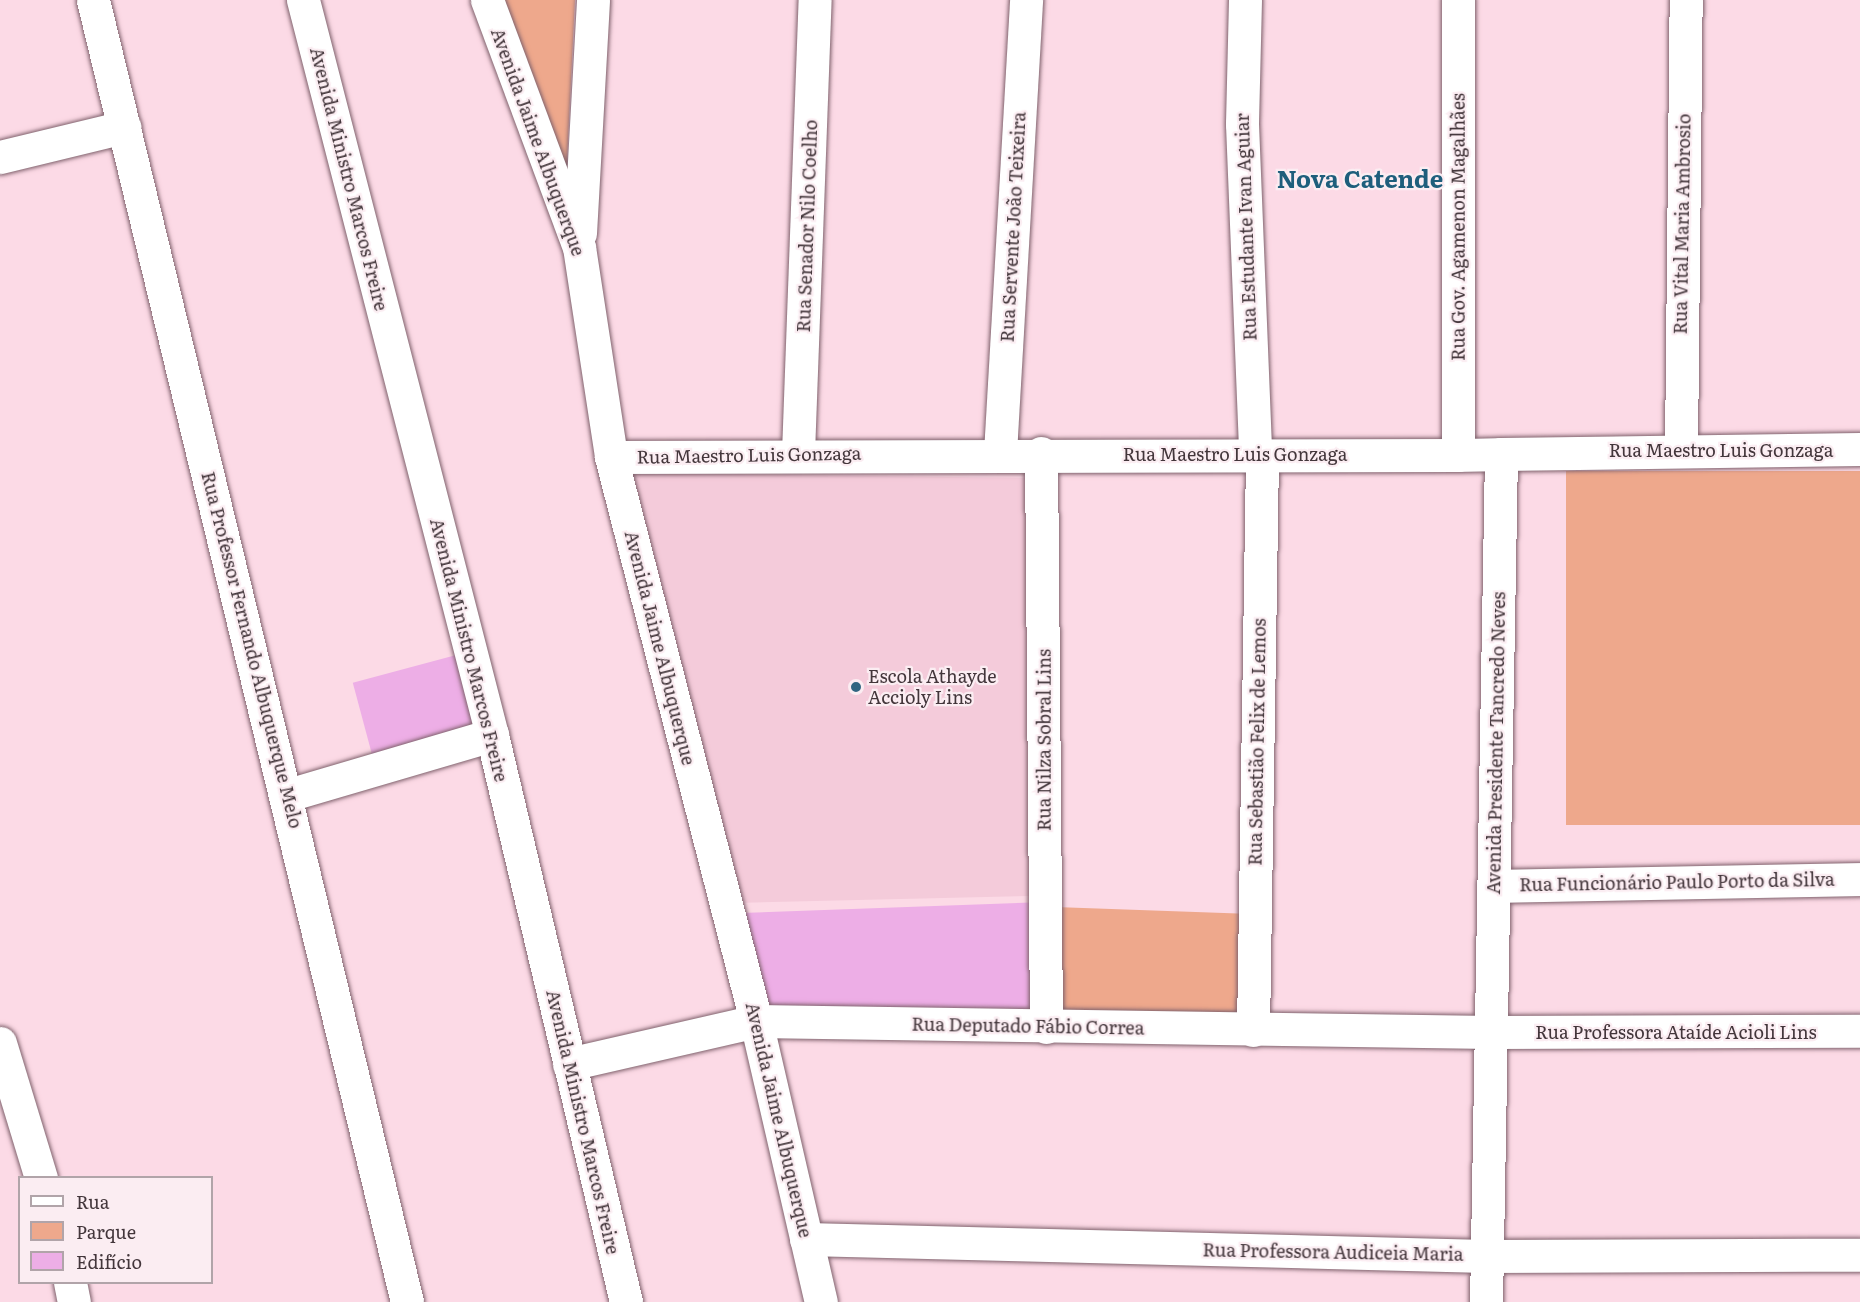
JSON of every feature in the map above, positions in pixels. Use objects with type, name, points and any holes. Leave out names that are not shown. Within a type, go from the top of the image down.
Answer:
[{"type":"street","name":"Rua Professor Fernando Albuquerque Melo","points":[[93,0],[288,795],[407,1302]]},
{"type":"street","name":"Avenida Ministro Marcos Freire","points":[[303,0],[492,735],[626,1302]]},
{"type":"street","name":"Avenida Jaime Albuquerque","points":[[487,0],[579,247],[611,457],[756,1021],[822,1302]]},
{"type":"street","points":[[579,247],[593,0]]},
{"type":"street","name":"Rua Senador Nilo Coelho","points":[[798,453],[816,0]]},
{"type":"street","name":"Rua Servente João Teixeira","points":[[1000,453],[1026,0]]},
{"type":"street","name":"Rua Estudante Ivan Aguiar","points":[[1245,0],[1242,124],[1258,454]]},
{"type":"street","name":"Rua Gov. Agamenon Magalhães","points":[[1458,0],[1458,454]]},
{"type":"street","name":"Rua Vital Maria Ambrosio","points":[[1681,448],[1686,0]]},
{"type":"street","points":[[0,157],[124,127]]},
{"type":"street","name":"Rua Maestro Luis Gonzaga","points":[[611,457],[798,453],[1501,454],[1681,448],[1860,449]]},
{"type":"street","name":"Rua Nilza Sobral Lins","points":[[1041,453],[1046,1027]]},
{"type":"street","name":"Rua Sebastião Felix de Lemos","points":[[1253,1030],[1258,454]]},
{"type":"street","name":"Avenida Presidente Tancredo Neves","points":[[1486,1302],[1501,454]]},
{"type":"street","points":[[288,795],[492,735]]},
{"type":"street","name":"Rua Funcionário Paulo Porto da Silva","points":[[1494,886],[1860,879]]},
{"type":"street","name":"Rua Deputado Fábio Correa","points":[[569,1064],[756,1021],[1491,1032]]},
{"type":"street","name":"Rua Professora Ataíde Acioli Lins","points":[[1491,1032],[1860,1031]]},
{"type":"street","points":[[0,1043],[40,1176]]},
{"type":"street","name":"Rua Professora Audiceia Maria","points":[[806,1239],[1486,1256],[1860,1255]]},
{"type":"street","points":[[70,1284],[74,1302]]},
{"type":"shaded area","name":"Escola Athayde Accioly Lins","points":[[626,473],[1031,478],[1031,896],[735,903]]},
{"type":"green space","points":[[501,0],[575,0],[566,180]]},
{"type":"green space","points":[[1566,471],[1860,471],[1860,825],[1566,825]]},
{"type":"green space","points":[[1055,907],[1245,914],[1241,1027],[1051,1020]]},
{"type":"building","points":[[460,654],[480,730],[373,759],[353,683]]},
{"type":"building","points":[[1045,902],[1039,1017],[761,1012],[740,913]]},
{"type":"place","name":"Escola Athayde Accioly Lins","points":[[856,687]]},
{"type":"district","name":"Nova Catende","points":[[1360,178]]}]
